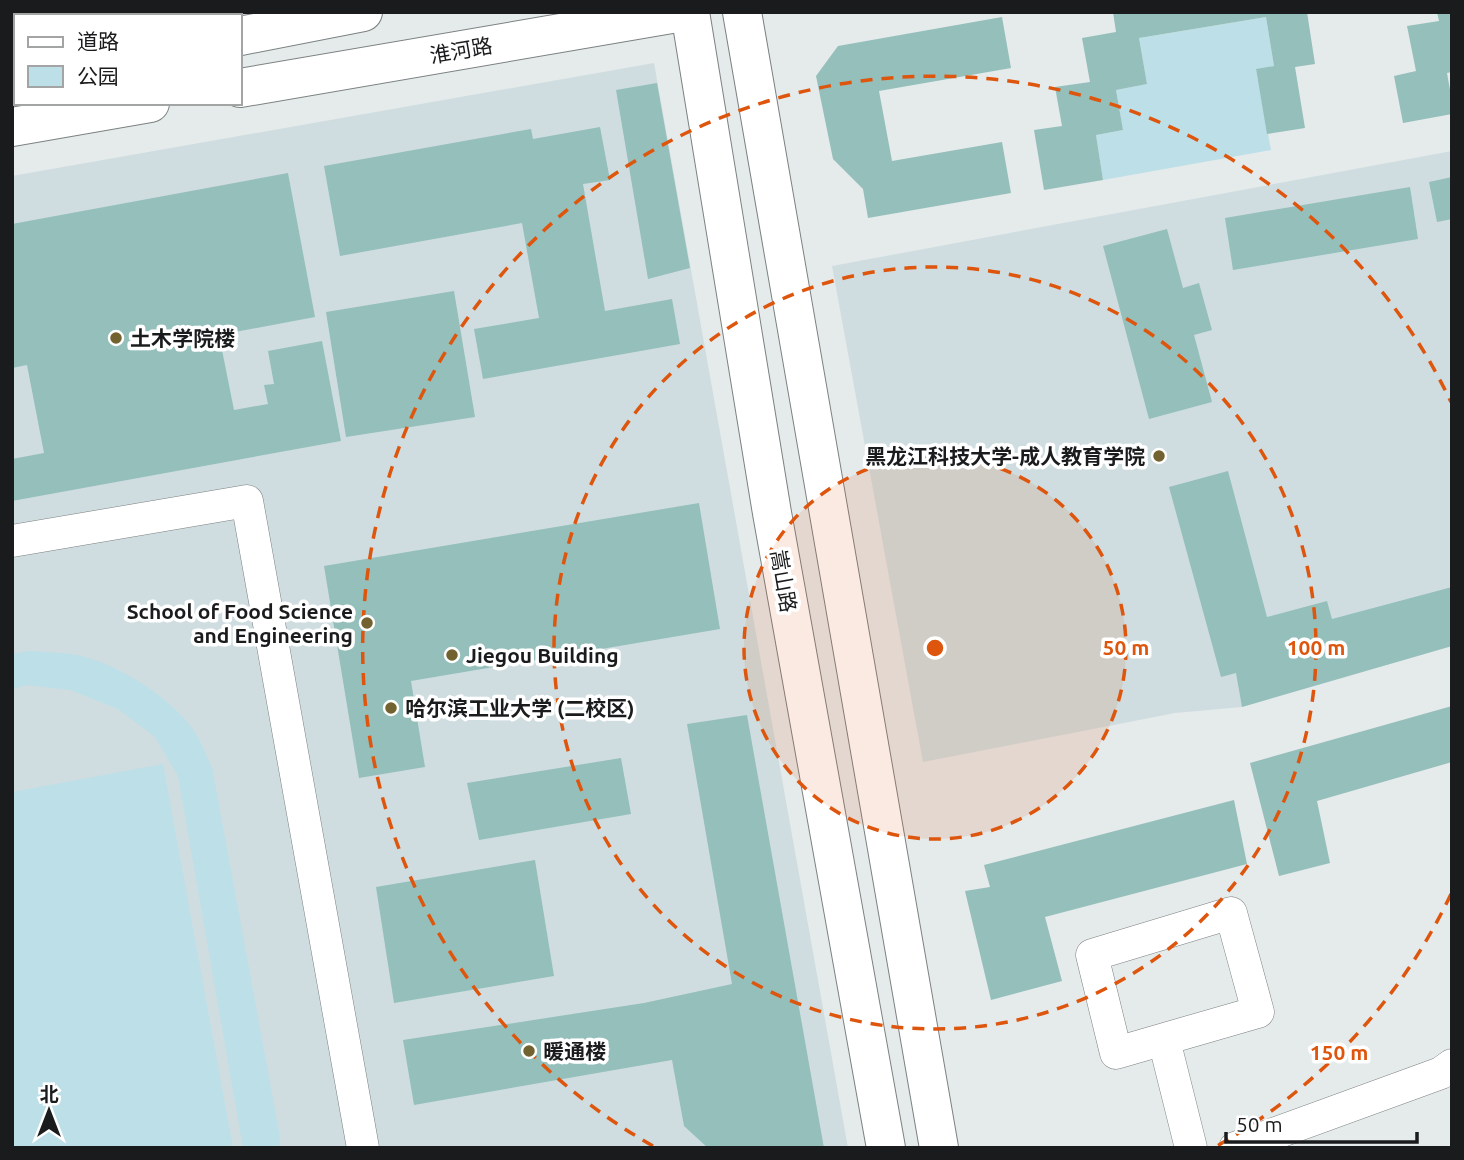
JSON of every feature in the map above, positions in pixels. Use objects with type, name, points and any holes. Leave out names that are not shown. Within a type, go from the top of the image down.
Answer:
[{"type":"main road","points":[[242,36],[363,12]]},
{"type":"main road","name":"淮河路","points":[[242,88],[683,12]]},
{"type":"main road","name":"嵩山路","points":[[690,12],[772,513],[886,1148]]},
{"type":"main road","points":[[742,12],[939,1148]]},
{"type":"main road","points":[[19,126],[139,105]]},
{"type":"street","points":[[12,541],[247,500],[363,1148]]},
{"type":"street","points":[[1231,913],[1258,1012],[1164,1040],[1116,1053],[1091,955],[1231,913]]},
{"type":"street","points":[[1164,1040],[1191,1148]]},
{"type":"street","points":[[1235,1148],[1441,1073],[1452,1065]]},
{"type":"shaded area","name":"哈尔滨工业大学 (二校区)","points":[[654,63],[848,1148],[12,1148],[12,176]]},
{"type":"shaded area","name":"黑龙江科技大学-成人教育学院","points":[[1452,151],[1452,646],[1242,707],[1175,713],[923,762],[832,266]]},
{"type":"green space","points":[[1266,17],[1274,66],[1256,70],[1271,150],[1103,180],[1096,135],[1123,130],[1116,90],[1147,84],[1139,38]]},
{"type":"green space","points":[[27,651],[86,657],[119,670],[166,701],[189,724],[199,739],[212,767],[280,1137],[279,1148],[243,1148],[178,776],[155,737],[118,709],[70,690],[28,685],[12,689],[12,654]]},
{"type":"green space","points":[[163,764],[233,1148],[12,1148],[12,792]]},
{"type":"building","points":[[1113,12],[1307,12],[1315,64],[1295,67],[1305,128],[1267,134],[1256,69],[1274,66],[1266,17],[1139,38],[1147,84],[1116,90],[1123,130],[1096,135],[1103,180],[1044,190],[1034,130],[1062,126],[1055,87],[1090,82],[1082,38],[1116,32]]},
{"type":"building","points":[[1437,12],[1452,12],[1452,72],[1447,73],[1452,114],[1403,123],[1394,76],[1416,71],[1407,26],[1439,21]]},
{"type":"building","points":[[1002,17],[1011,68],[879,91],[892,161],[1002,142],[1011,193],[868,218],[863,189],[833,159],[816,76],[838,46]]},
{"type":"building","points":[[657,83],[690,268],[648,279],[616,90]]},
{"type":"building","points":[[600,127],[610,180],[583,184],[605,311],[672,299],[680,344],[483,379],[474,329],[539,318],[522,223],[340,256],[324,166],[531,129],[533,139]]},
{"type":"building","name":"土木学院楼","points":[[288,173],[315,317],[219,335],[234,410],[268,404],[264,385],[274,384],[268,351],[322,341],[341,441],[12,501],[12,459],[44,453],[27,365],[12,368],[12,224]]},
{"type":"building","points":[[1452,177],[1452,219],[1437,222],[1429,182]]},
{"type":"building","points":[[1410,187],[1418,239],[1233,270],[1225,218]]},
{"type":"building","points":[[1167,229],[1183,288],[1199,283],[1212,330],[1194,335],[1212,402],[1149,419],[1103,246]]},
{"type":"building","points":[[454,291],[475,417],[346,437],[326,312]]},
{"type":"building","points":[[1228,471],[1267,617],[1327,601],[1332,619],[1452,587],[1452,646],[1242,707],[1236,673],[1221,677],[1169,487]]},
{"type":"building","name":"Jiegou Building","points":[[699,503],[720,629],[411,681],[425,767],[359,778],[324,566]]},
{"type":"building","points":[[1452,706],[1452,762],[1317,801],[1330,863],[1279,876],[1250,763]]},
{"type":"building","points":[[747,715],[824,1148],[708,1148],[684,1126],[672,1060],[414,1105],[403,1040],[644,1003],[732,984],[687,724]]},
{"type":"building","points":[[621,758],[631,814],[479,840],[467,783]]},
{"type":"building","points":[[1234,800],[1247,864],[1045,917],[1062,981],[991,1000],[965,891],[990,887],[984,865]]},
{"type":"building","points":[[535,860],[554,976],[394,1003],[376,887]]},
{"type":"place","name":"土木学院楼","points":[[116,338]]},
{"type":"place","name":"黑龙江科技大学-成人教育学院","points":[[1159,456]]},
{"type":"place","name":"School of Food Science and Engineering","points":[[367,623]]},
{"type":"place","name":"Jiegou Building","points":[[452,655]]},
{"type":"place","name":"哈尔滨工业大学 (二校区)","points":[[391,708]]},
{"type":"place","name":"暖通楼","points":[[529,1051]]}]
